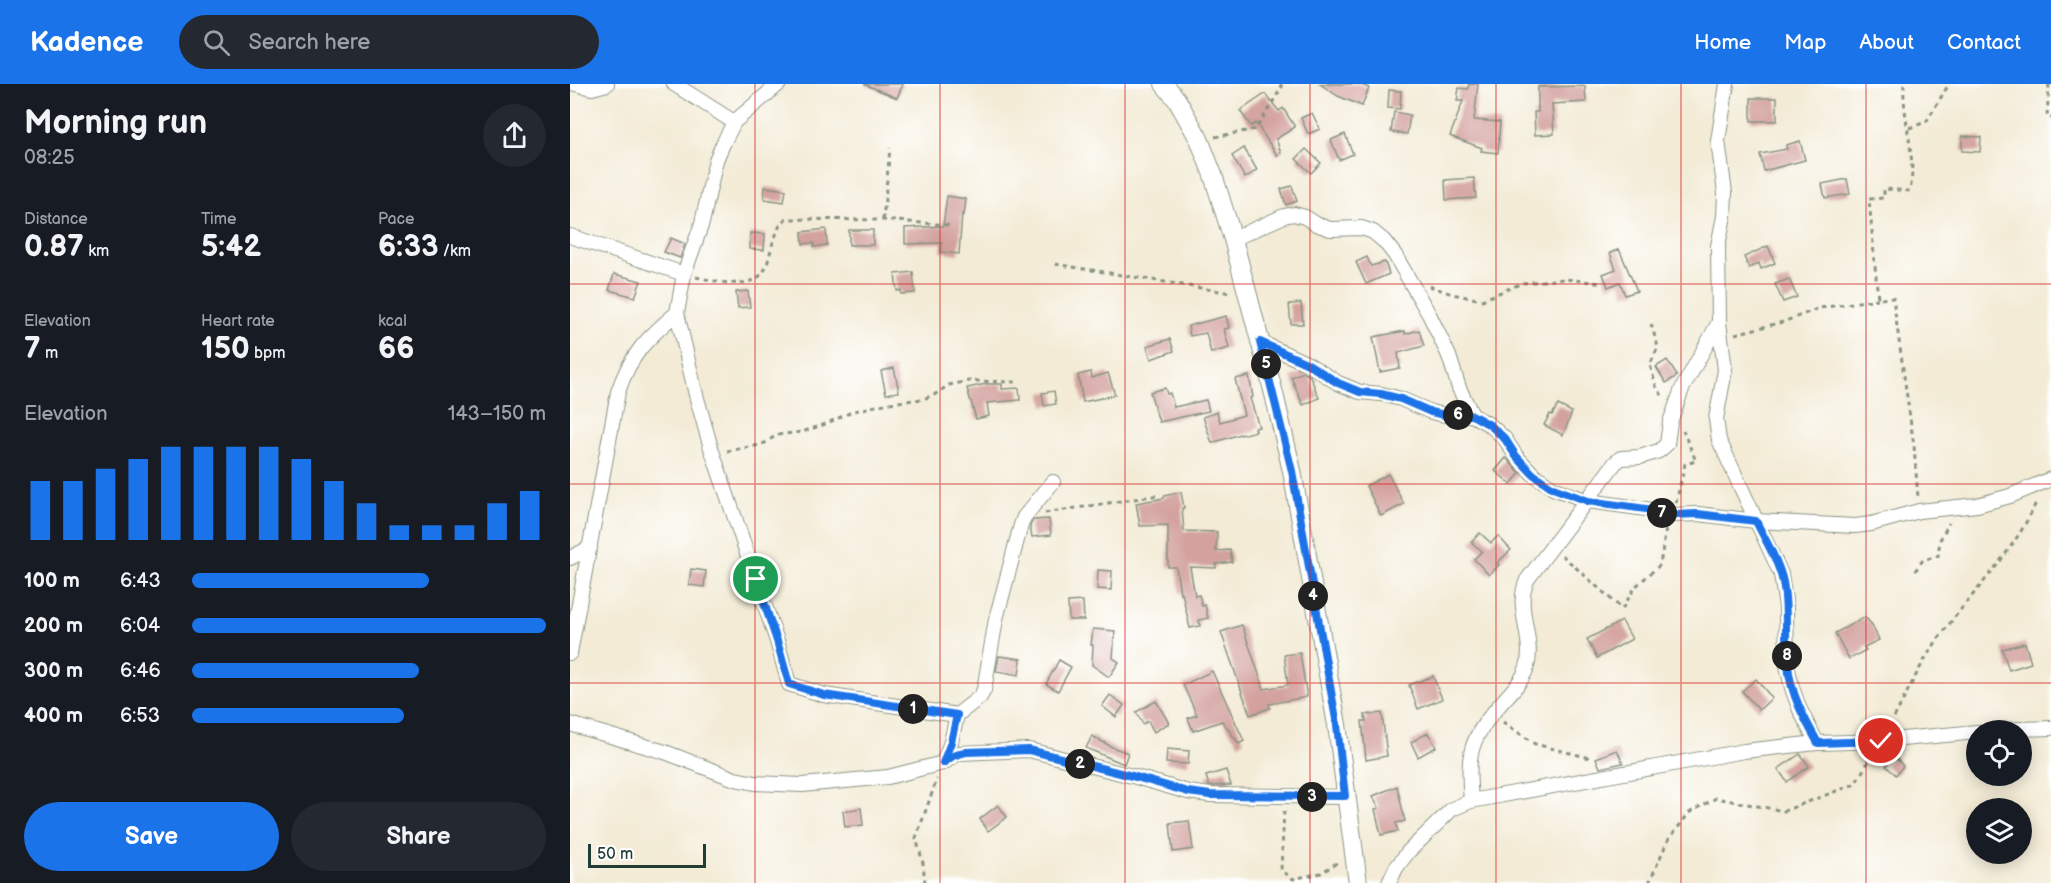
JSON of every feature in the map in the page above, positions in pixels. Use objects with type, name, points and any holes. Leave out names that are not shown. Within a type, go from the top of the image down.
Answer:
[{"type":"street","points":[[574,84],[592,88],[607,84]]},
{"type":"street","points":[[674,84],[734,122]]},
{"type":"street","points":[[758,84],[762,99]]},
{"type":"street","points":[[779,84],[734,122],[716,160],[702,223],[684,274],[677,313],[696,395],[711,448],[777,641],[789,684],[824,695],[957,715]]},
{"type":"street","points":[[1164,84],[1177,100],[1199,140],[1233,239],[1292,471],[1337,725],[1358,883]]},
{"type":"street","points":[[1727,84],[1718,141],[1725,193],[1724,216],[1718,246],[1719,322],[1725,370],[1716,420],[1719,440],[1781,574],[1784,589],[1787,665],[1792,688],[1800,710],[1818,743]]},
{"type":"street","points":[[1233,239],[1284,216],[1294,214],[1330,230],[1362,228],[1373,232],[1395,255],[1430,316],[1449,356],[1459,388],[1472,415]]},
{"type":"street","points":[[570,236],[684,274]]},
{"type":"street","points":[[570,653],[618,392],[625,371],[636,352],[650,336],[677,313]]},
{"type":"street","points":[[1471,801],[1468,767],[1471,748],[1492,714],[1523,678],[1528,664],[1522,603],[1522,591],[1527,580],[1621,458],[1648,455],[1659,451],[1667,444],[1670,422],[1688,377],[1719,322]]},
{"type":"street","points":[[1260,342],[1360,392],[1391,397],[1445,415],[1472,415],[1490,425],[1505,439],[1516,456],[1533,474],[1553,488],[1588,501],[1673,515],[1698,514],[1756,521],[1854,526],[1871,524],[1919,511],[1977,505],[2010,496],[2048,481],[2051,469]]},
{"type":"street","points":[[943,763],[957,715],[980,698],[984,690],[996,619],[1024,517],[1053,482]]},
{"type":"street","points":[[570,558],[590,548]]},
{"type":"street","points":[[570,724],[665,752],[735,779],[755,783],[802,785],[888,777],[943,763],[953,756],[966,752],[1029,750],[1188,792],[1210,795],[1284,797],[1345,796]]},
{"type":"street","points":[[2032,729],[2051,728]]},
{"type":"street","points":[[1389,883],[1396,868],[1414,846],[1452,809],[1471,801],[1744,751],[1818,743],[1881,741],[1966,733]]},
{"type":"path","points":[[1199,140],[1256,129],[1281,84]]},
{"type":"path","points":[[1878,298],[1869,199],[1884,198],[1884,189],[1910,191],[1912,182],[1909,128],[1903,105],[1904,84]]},
{"type":"path","points":[[1909,128],[1926,122],[1948,84]]},
{"type":"path","points":[[2049,84],[2047,117],[2051,118]]},
{"type":"path","points":[[883,220],[890,148]]},
{"type":"path","points":[[684,274],[732,283],[743,283],[752,279],[766,268],[773,241],[780,224],[786,219],[883,220],[949,225]]},
{"type":"path","points":[[1055,264],[1248,296]]},
{"type":"path","points":[[1408,280],[1452,294],[1482,300],[1522,283],[1565,279],[1601,283]]},
{"type":"path","points":[[1722,338],[1783,322],[1820,308],[1878,298],[1893,298],[1914,446],[1919,511]]},
{"type":"path","points":[[1553,547],[1622,609],[1636,586],[1660,565],[1664,531],[1673,515],[1685,464],[1696,461],[1674,412],[1656,386],[1650,365],[1658,347],[1651,324]]},
{"type":"path","points":[[711,448],[724,451],[754,447],[777,435],[801,432],[854,411],[889,402],[923,399],[949,385],[969,381],[1019,382]]},
{"type":"path","points":[[1650,883],[1667,842],[1689,813],[1716,798],[1784,811],[1855,784],[1932,648],[1996,568],[2028,520],[2048,481]]},
{"type":"path","points":[[1024,517],[1159,495]]},
{"type":"path","points":[[1915,572],[1923,560],[1938,556],[1940,540],[1950,522]]},
{"type":"path","points":[[1492,714],[1535,744],[1590,758]]},
{"type":"path","points":[[925,883],[923,863],[916,838],[943,763]]},
{"type":"path","points":[[1284,797],[1281,870],[1293,879],[1321,873],[1354,852]]},
{"type":"building","points":[[864,84],[903,84],[897,98]]},
{"type":"building","points":[[1320,84],[1359,84],[1369,88],[1362,106],[1338,96]]},
{"type":"building","points":[[1469,84],[1478,84],[1474,120],[1500,122],[1498,153],[1481,151],[1482,148],[1450,136],[1463,101],[1457,101],[1459,88],[1468,89]]},
{"type":"building","points":[[1585,86],[1586,102],[1552,104],[1554,134],[1535,135],[1534,112],[1538,112],[1538,87]]},
{"type":"building","points":[[1389,90],[1401,91],[1400,109],[1388,108]]},
{"type":"building","points":[[1265,94],[1279,111],[1283,108],[1295,127],[1276,139],[1281,153],[1277,155],[1256,123],[1251,126],[1240,111]]},
{"type":"building","points":[[1751,98],[1777,98],[1777,121],[1751,121]]},
{"type":"building","points":[[1394,112],[1410,115],[1407,134],[1391,132]]},
{"type":"building","points":[[1312,113],[1320,129],[1308,134],[1301,118]]},
{"type":"building","points":[[1345,134],[1353,154],[1339,160],[1331,140]]},
{"type":"building","points":[[1962,136],[1981,137],[1980,152],[1962,151]]},
{"type":"building","points":[[1800,141],[1805,160],[1764,171],[1760,154],[1787,149],[1786,145]]},
{"type":"building","points":[[1244,148],[1257,170],[1245,178],[1232,156]]},
{"type":"building","points":[[1306,149],[1321,163],[1311,173],[1296,159]]},
{"type":"building","points":[[1474,178],[1476,198],[1446,200],[1445,180]]},
{"type":"building","points":[[1847,179],[1850,194],[1825,198],[1822,184]]},
{"type":"building","points":[[1292,186],[1297,201],[1286,205],[1281,189]]},
{"type":"building","points":[[765,187],[786,190],[784,202],[764,199]]},
{"type":"building","points":[[947,196],[966,199],[964,215],[962,214],[959,254],[941,252],[942,243],[905,244],[905,228],[943,226]]},
{"type":"building","points":[[826,229],[827,245],[814,247],[814,243],[803,244],[802,232]]},
{"type":"building","points":[[849,230],[873,230],[873,245],[849,245]]},
{"type":"building","points":[[750,233],[765,234],[764,250],[750,249]]},
{"type":"building","points":[[671,238],[685,244],[680,258],[664,252]]},
{"type":"building","points":[[1768,246],[1775,263],[1761,269],[1759,263],[1749,268],[1744,257]]},
{"type":"building","points":[[1619,249],[1637,291],[1625,295],[1620,282],[1608,287],[1603,274],[1616,269],[1610,253]]},
{"type":"building","points":[[1367,257],[1371,266],[1385,262],[1389,274],[1366,284],[1356,262]]},
{"type":"building","points":[[913,272],[915,293],[901,294],[901,290],[897,291],[895,274]]},
{"type":"building","points":[[614,274],[641,281],[635,297],[609,290]]},
{"type":"building","points":[[1789,279],[1797,297],[1783,302],[1775,284]]},
{"type":"building","points":[[748,291],[750,307],[738,308],[736,292]]},
{"type":"building","points":[[1301,303],[1303,324],[1291,324],[1289,304]]},
{"type":"building","points":[[1226,316],[1229,328],[1224,329],[1229,348],[1211,353],[1206,333],[1190,336],[1188,326]]},
{"type":"building","points":[[1419,330],[1424,346],[1398,353],[1400,368],[1380,372],[1373,337],[1405,331],[1405,334]]},
{"type":"building","points":[[1170,339],[1174,351],[1151,359],[1147,346]]},
{"type":"building","points":[[1667,360],[1677,376],[1666,383],[1656,367]]},
{"type":"building","points":[[894,368],[899,392],[886,394],[881,371]]},
{"type":"building","points":[[1091,372],[1092,378],[1108,373],[1115,395],[1083,402],[1078,375]]},
{"type":"building","points":[[1303,372],[1310,376],[1319,398],[1303,405],[1291,377]]},
{"type":"building","points":[[1249,376],[1253,397],[1250,398],[1259,427],[1255,428],[1256,431],[1212,443],[1203,417],[1217,412],[1220,422],[1244,415],[1235,379]]},
{"type":"building","points":[[986,384],[1002,384],[1002,389],[1019,388],[1020,400],[987,403],[989,416],[976,419],[967,388]]},
{"type":"building","points":[[1165,388],[1167,394],[1170,393],[1174,407],[1206,400],[1209,411],[1159,422],[1150,392]]},
{"type":"building","points":[[1054,391],[1056,404],[1044,406],[1042,393]]},
{"type":"building","points":[[1558,405],[1572,412],[1563,435],[1544,425]]},
{"type":"building","points":[[1506,458],[1520,473],[1511,484],[1495,471]]},
{"type":"building","points":[[1388,474],[1404,504],[1381,516],[1366,486]]},
{"type":"building","points":[[1181,492],[1184,531],[1217,532],[1216,551],[1230,550],[1232,562],[1216,564],[1216,568],[1190,567],[1195,596],[1199,595],[1202,606],[1205,605],[1208,618],[1199,620],[1200,626],[1190,628],[1182,593],[1180,593],[1176,567],[1168,567],[1168,525],[1140,526],[1136,503]]},
{"type":"building","points":[[1049,519],[1051,535],[1032,537],[1030,526],[1033,520]]},
{"type":"building","points":[[1480,533],[1491,543],[1498,536],[1511,550],[1497,563],[1499,565],[1489,575],[1474,559],[1482,551],[1471,542]]},
{"type":"building","points":[[691,569],[706,571],[704,587],[689,585]]},
{"type":"building","points":[[1098,570],[1112,571],[1111,590],[1097,589]]},
{"type":"building","points":[[1083,601],[1084,620],[1069,620],[1068,602]]},
{"type":"building","points":[[1865,617],[1872,625],[1879,640],[1864,647],[1866,650],[1849,659],[1835,633]]},
{"type":"building","points":[[1622,621],[1632,639],[1597,658],[1587,639]]},
{"type":"building","points":[[1242,625],[1264,689],[1288,685],[1284,655],[1300,653],[1307,697],[1269,704],[1270,708],[1250,715],[1221,632]]},
{"type":"building","points":[[1093,629],[1115,631],[1113,658],[1119,662],[1109,677],[1092,665]]},
{"type":"building","points":[[2025,643],[2031,663],[2009,670],[2002,649]]},
{"type":"building","points":[[999,656],[1021,659],[1019,675],[996,671]]},
{"type":"building","points":[[1059,660],[1071,667],[1058,691],[1046,684]]},
{"type":"building","points":[[1212,671],[1244,741],[1239,744],[1222,721],[1193,731],[1188,718],[1197,715],[1183,685]]},
{"type":"building","points":[[1433,676],[1442,699],[1418,709],[1409,685]]},
{"type":"building","points":[[1756,679],[1772,698],[1759,710],[1742,691]]},
{"type":"building","points":[[1110,695],[1124,705],[1116,717],[1102,706]]},
{"type":"building","points":[[1156,701],[1169,723],[1154,732],[1148,721],[1143,724],[1136,712]]},
{"type":"building","points":[[1382,713],[1387,756],[1366,760],[1362,721],[1366,721],[1365,715]]},
{"type":"building","points":[[1428,733],[1436,747],[1418,757],[1411,742]]},
{"type":"building","points":[[1092,736],[1128,753],[1124,764],[1086,748]]},
{"type":"building","points":[[1167,749],[1189,751],[1188,764],[1166,763]]},
{"type":"building","points":[[1617,750],[1623,763],[1600,768],[1596,758]]},
{"type":"building","points":[[1800,754],[1809,766],[1787,782],[1778,769]]},
{"type":"building","points":[[1894,756],[1903,766],[1896,775],[1886,766]]},
{"type":"building","points":[[1226,770],[1231,785],[1209,786],[1206,776]]},
{"type":"building","points":[[1397,786],[1405,821],[1396,823],[1398,831],[1381,835],[1375,809],[1379,808],[1373,796]]},
{"type":"building","points":[[998,805],[1007,817],[988,831],[980,819]]},
{"type":"building","points":[[861,808],[863,825],[845,827],[843,811]]},
{"type":"building","points":[[1189,821],[1193,849],[1173,852],[1170,823]]},
{"type":"route","points":[[756,579],[789,684],[824,695],[957,715],[943,763],[959,753],[1029,750],[1188,792],[1210,795],[1284,797],[1345,796],[1337,725],[1292,471],[1260,342],[1360,392],[1401,399],[1431,412],[1445,415],[1472,415],[1490,425],[1505,439],[1516,456],[1533,474],[1553,488],[1588,501],[1673,515],[1698,514],[1756,521],[1781,574],[1786,607],[1787,665],[1792,688],[1800,710],[1818,743],[1881,741]]}]
